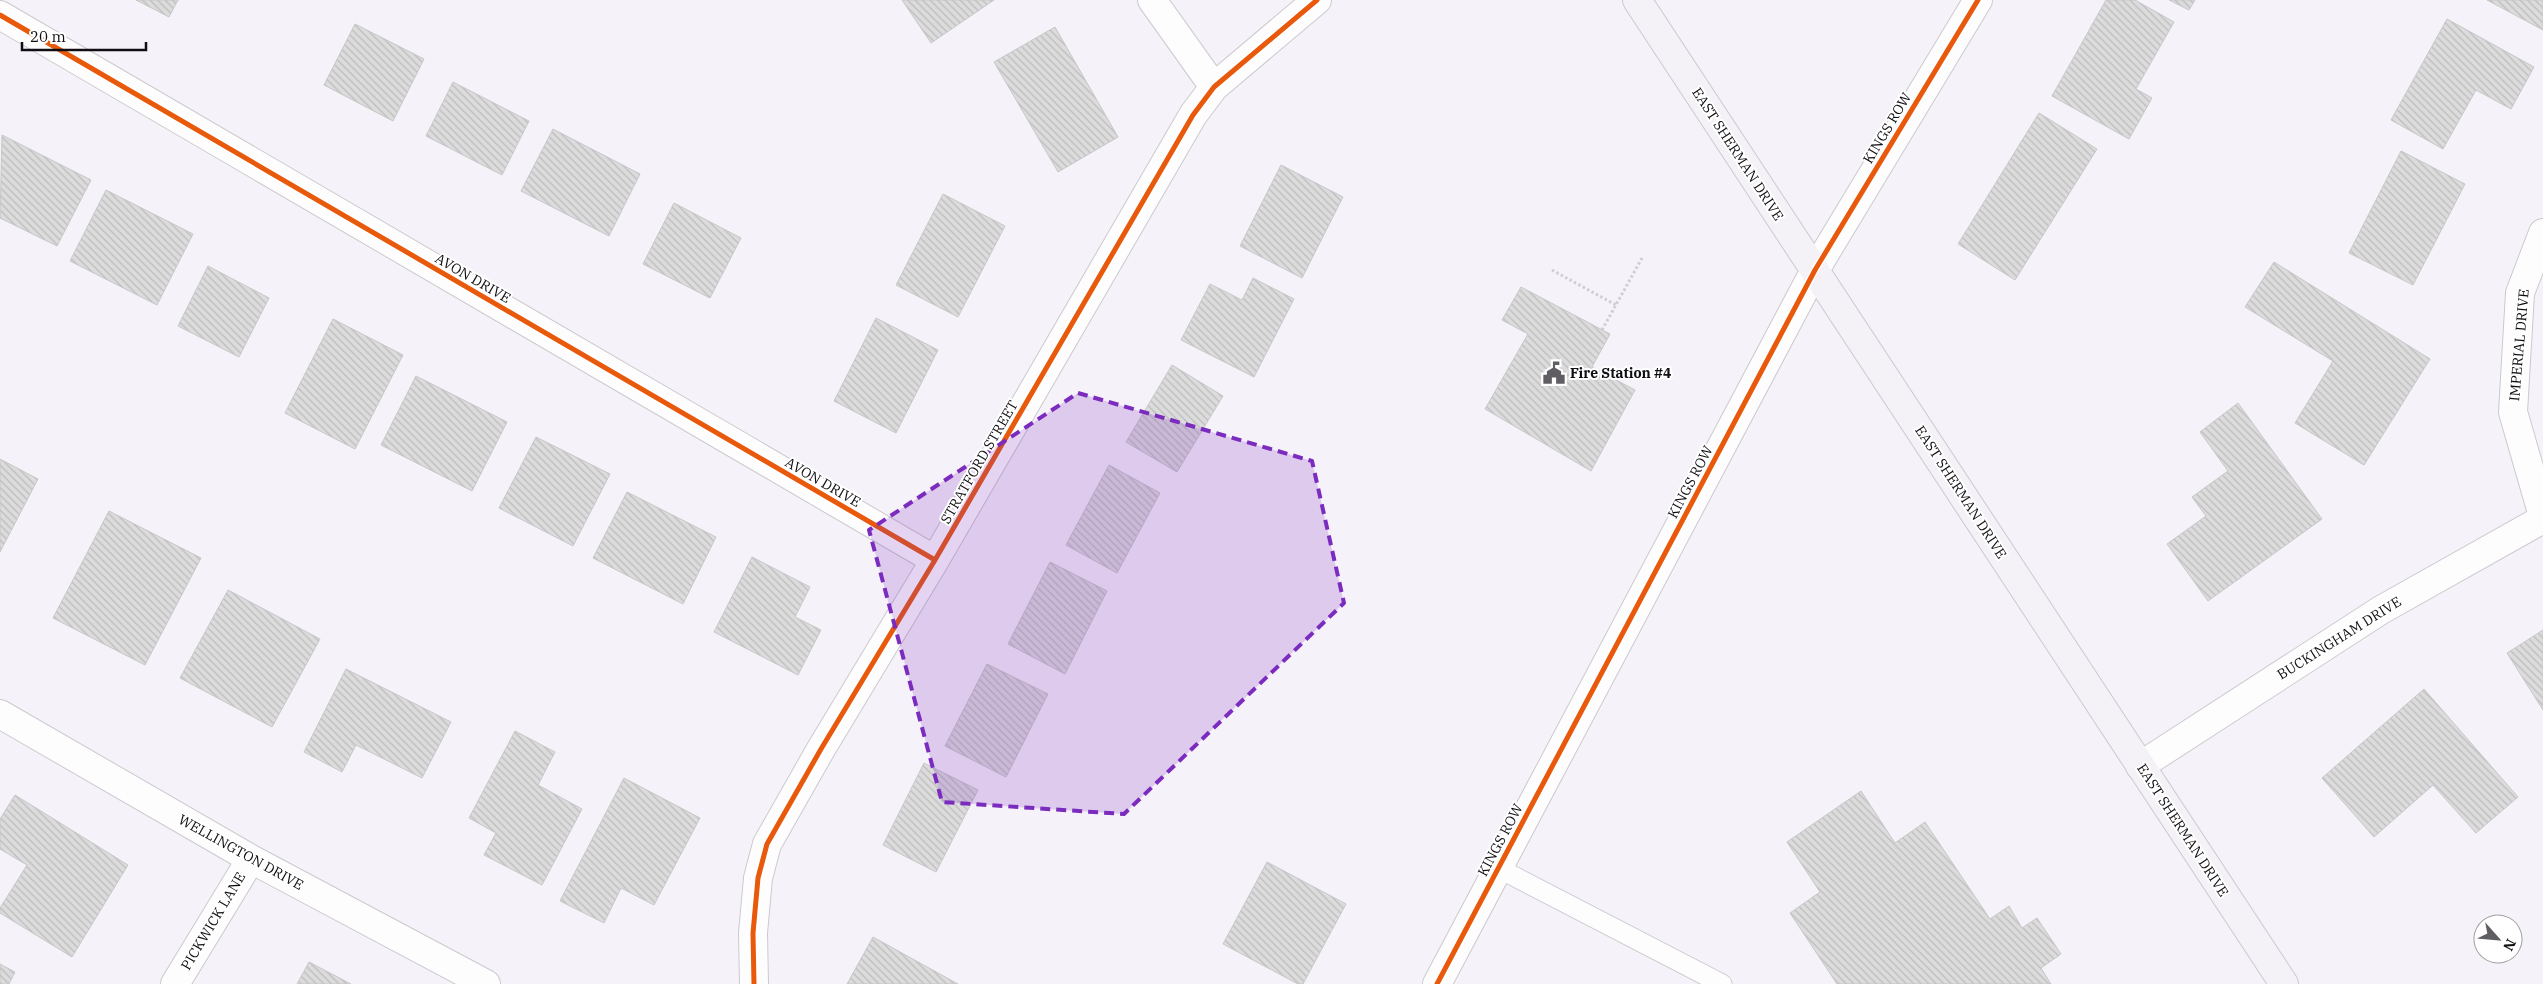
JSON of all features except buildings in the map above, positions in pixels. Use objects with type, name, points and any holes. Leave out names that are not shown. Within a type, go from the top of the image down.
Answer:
[{"type":"main road","name":"EAST SHERMAN DRIVE","points":[[1637,0],[2284,984]]},
{"type":"street","points":[[1152,0],[1214,87]]},
{"type":"street","name":"STRATFORD STREET","points":[[754,984],[753,933],[758,878],[768,844],[821,749],[935,560],[1193,115],[1214,87],[1317,0]]},
{"type":"street","name":"KINGS ROW","points":[[1437,984],[1815,270],[1978,0]]},
{"type":"street","name":"AVON DRIVE","points":[[0,15],[935,560]]},
{"type":"street","name":"IMPERIAL DRIVE","points":[[2543,233],[2520,293],[2513,412],[2543,517]]},
{"type":"street","name":"BUCKINGHAM DRIVE","points":[[2140,766],[2381,610],[2543,517]]},
{"type":"street","name":"WELLINGTON DRIVE","points":[[0,714],[251,859],[486,984]]},
{"type":"street","name":"PICKWICK LANE","points":[[175,984],[251,859]]},
{"type":"lane","points":[[1498,868],[1722,984]]},
{"type":"path","points":[[1602,330],[1642,258]]},
{"type":"path","points":[[1552,270],[1616,305]]},
{"type":"highlighted area","points":[[1078,393],[1312,461],[1344,603],[1124,814],[942,802],[869,530]]},
{"type":"cycle path","points":[[754,984],[753,933],[758,878],[767,844],[821,749],[935,560],[1193,115],[1214,87],[1317,0]]},
{"type":"cycle path","points":[[1437,984],[1815,270],[1978,0]]},
{"type":"cycle path","points":[[0,15],[935,560]]},
{"type":"place","name":"Fire Station #4","points":[[1554,373]]}]
